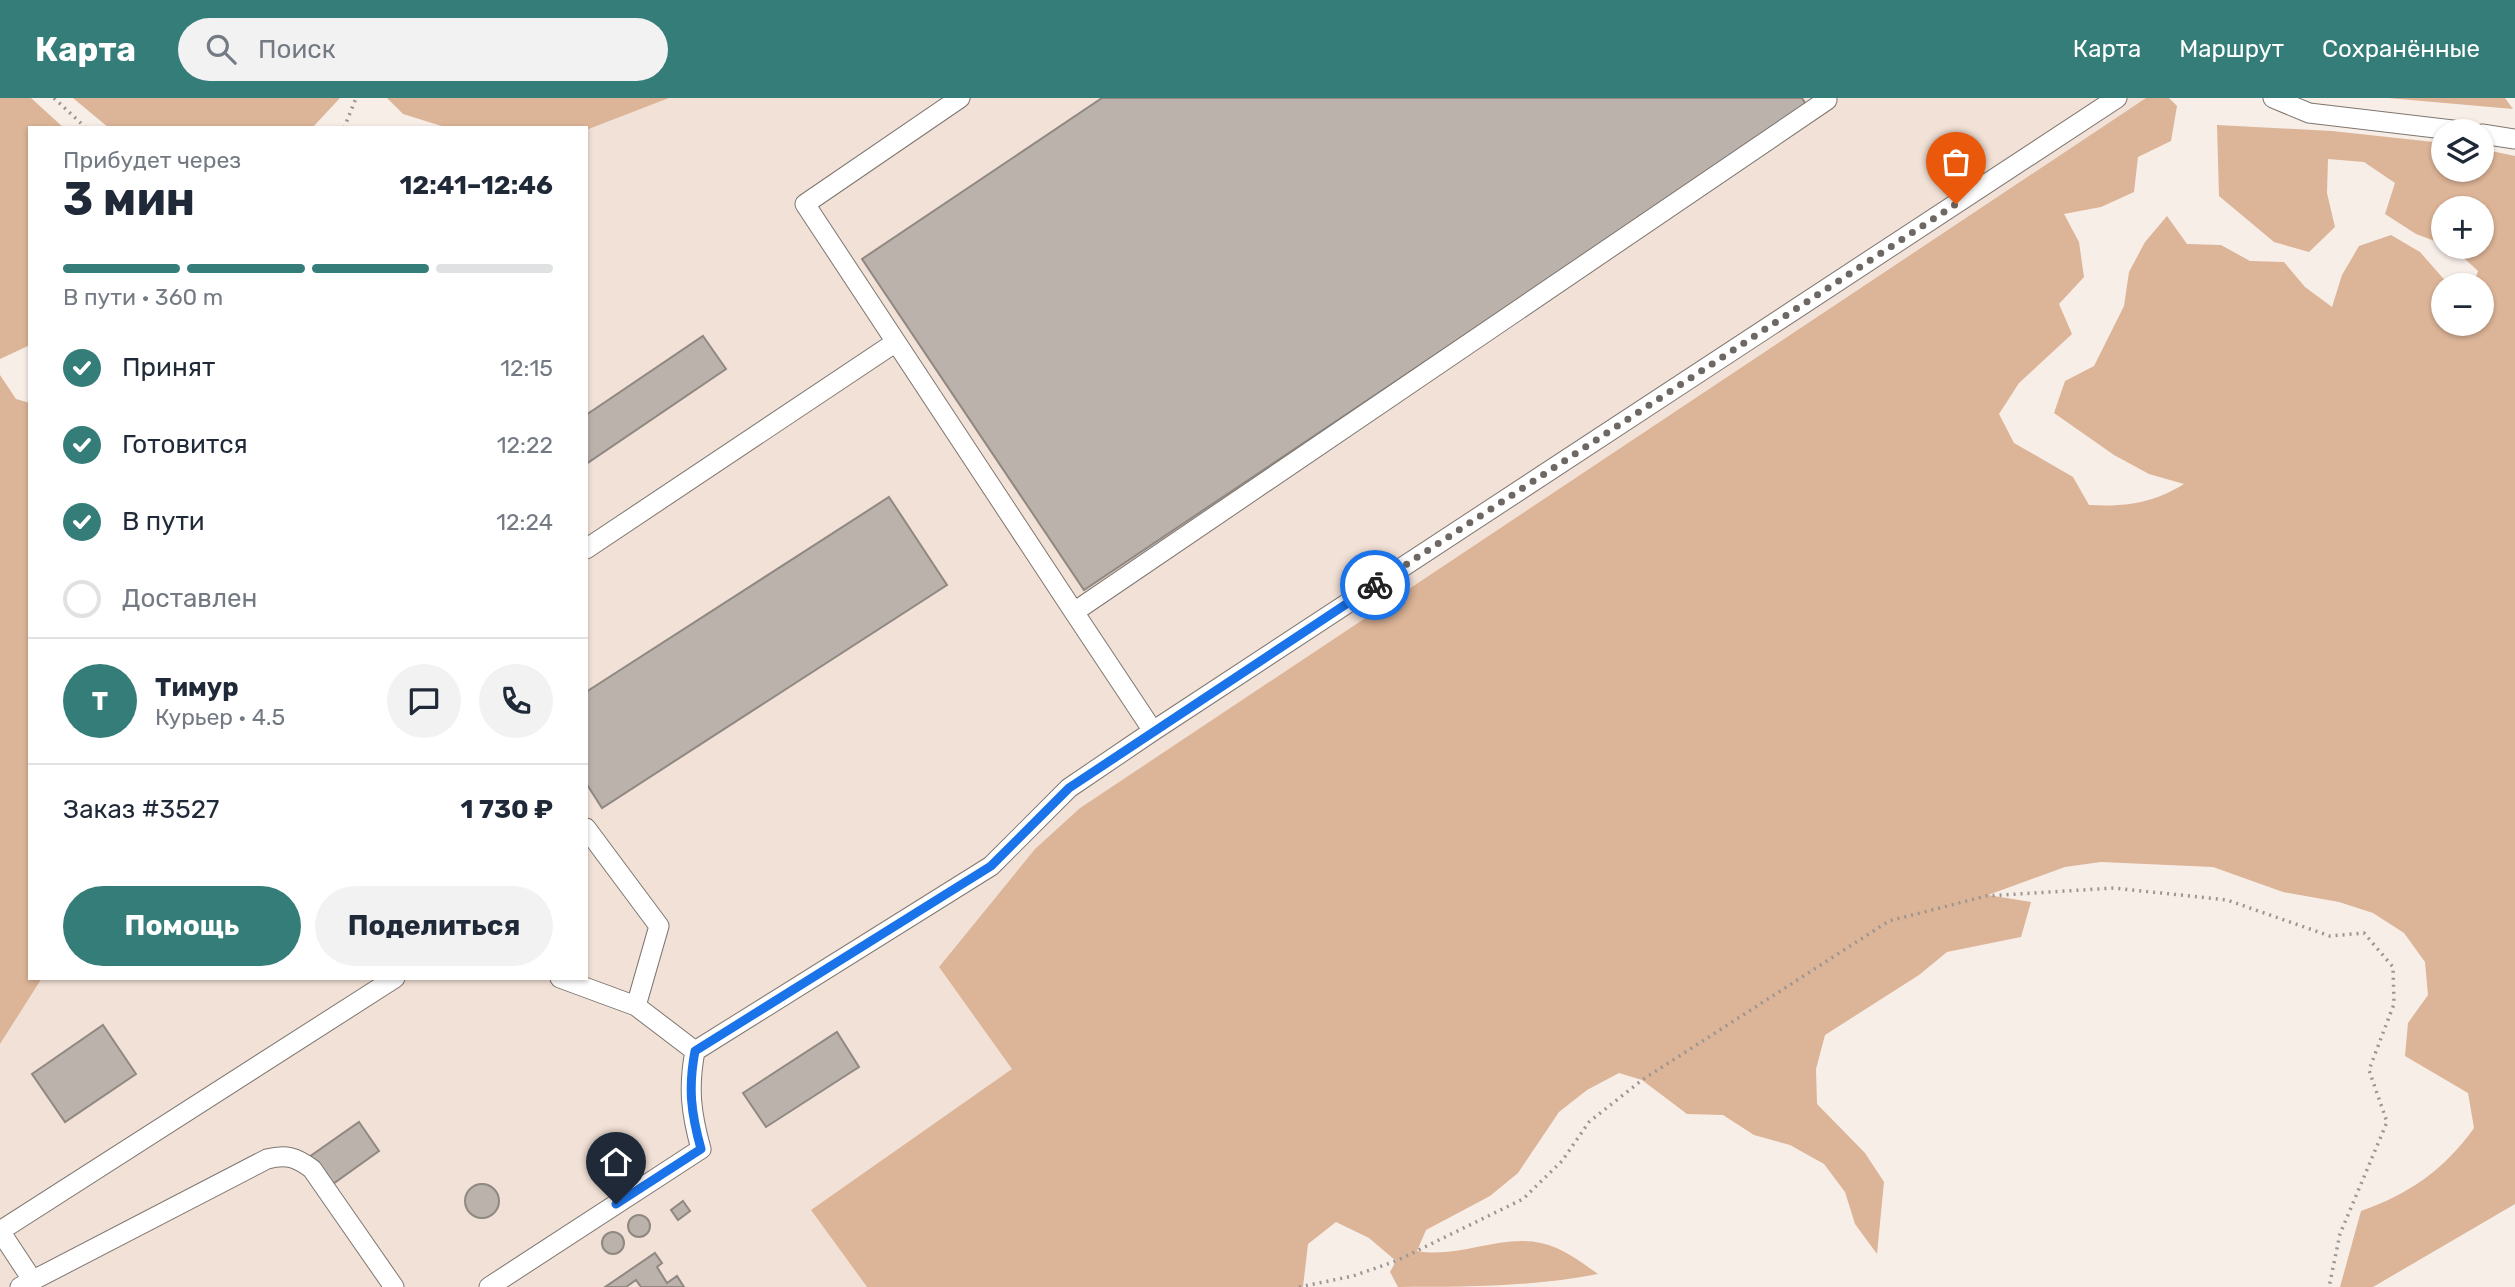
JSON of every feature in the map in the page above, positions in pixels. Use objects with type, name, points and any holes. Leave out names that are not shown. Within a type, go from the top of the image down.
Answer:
[{"type":"street","points":[[960,98],[805,204],[1153,731]]},
{"type":"street","points":[[489,1287],[701,1149],[694,1122],[689,1082],[695,1051],[991,866],[1069,788],[2117,98]]},
{"type":"street","points":[[2273,98],[2309,113],[2431,128]]},
{"type":"street","points":[[1074,612],[1827,100]]},
{"type":"street","points":[[2494,136],[2515,139]]},
{"type":"street","points":[[588,549],[896,342]]},
{"type":"street","points":[[588,831],[659,926],[636,1006]]},
{"type":"street","points":[[392,980],[0,1231],[26,1284],[267,1159],[283,1155],[299,1159],[312,1169],[394,1287]]},
{"type":"street","points":[[565,980],[636,1006],[695,1051]]},
{"type":"path","points":[[54,98],[84,126]]},
{"type":"path","points":[[345,126],[356,98]]},
{"type":"path","points":[[1299,1287],[1353,1276],[1396,1261],[1523,1199],[1562,1161],[1589,1122],[1642,1080],[1889,921],[1986,896],[2114,888],[2227,900],[2330,936],[2364,933],[2393,967],[2394,1004],[2369,1070],[2387,1122],[2340,1234],[2329,1287]]},
{"type":"shaded area","points":[[0,98],[31,98],[62,126],[28,126],[28,346],[0,359]]},
{"type":"shaded area","points":[[73,98],[340,98],[314,126],[107,126]]},
{"type":"shaded area","points":[[387,98],[669,98],[588,129],[588,126],[442,126],[403,114]]},
{"type":"shaded area","points":[[669,98],[2146,98],[1080,808],[1035,849],[939,967],[1013,1069],[811,1210],[867,1287],[0,1287],[0,1044],[41,980],[588,980],[588,129]]},
{"type":"shaded area","points":[[2146,98],[2169,98],[2177,106],[2171,141],[2138,157],[2134,192],[2101,207],[2064,214],[2079,242],[2084,277],[2059,304],[2072,334],[2019,383],[1999,414],[2014,443],[2073,477],[2089,505],[2115,505],[2150,500],[2184,484],[2149,474],[2114,455],[2054,413],[2065,381],[2094,366],[2124,306],[2129,272],[2145,242],[2167,216],[2187,244],[2221,245],[2250,261],[2284,262],[2305,287],[2332,307],[2342,275],[2359,246],[2391,235],[2420,252],[2438,273],[2431,273],[2431,336],[2494,336],[2494,273],[2477,273],[2465,259],[2494,259],[2494,196],[2431,196],[2431,240],[2416,234],[2385,214],[2395,183],[2364,162],[2328,159],[2327,193],[2335,227],[2309,252],[2274,242],[2219,196],[2217,125],[2332,131],[2431,142],[2431,182],[2494,182],[2494,152],[2515,156],[2515,1204],[2373,1287],[2340,1287],[2361,1211],[2395,1197],[2424,1179],[2450,1156],[2474,1128],[2468,1093],[2405,1056],[2408,1023],[2428,995],[2425,962],[2404,933],[2373,913],[2339,902],[2283,892],[2213,867],[2101,862],[2065,867],[1988,895],[2031,902],[2021,937],[1947,952],[1919,975],[1825,1035],[1816,1069],[1817,1104],[1865,1153],[1884,1182],[1877,1254],[1855,1224],[1845,1192],[1824,1164],[1790,1145],[1754,1135],[1723,1115],[1687,1114],[1642,1080],[1619,1073],[1587,1090],[1559,1112],[1518,1173],[1490,1196],[1426,1230],[1417,1251],[1448,1252],[1526,1241],[1549,1245],[1598,1274],[1523,1284],[1398,1287],[1390,1272],[1396,1261],[1369,1238],[1336,1222],[1308,1244],[1303,1287],[867,1287],[811,1210],[1012,1069],[939,967],[1035,849],[1080,808]]},
{"type":"shaded area","points":[[2388,98],[2505,98],[2513,109]]},
{"type":"shaded area","points":[[0,375],[16,399],[28,402],[28,980],[41,980],[0,1044]]},
{"type":"building","points":[[1102,98],[1802,98],[1807,106],[1084,590],[862,259]]},
{"type":"building","points":[[703,336],[726,369],[588,463],[588,414]]},
{"type":"building","points":[[889,497],[947,585],[602,808],[588,786],[588,691]]},
{"type":"building","points":[[103,1025],[136,1074],[65,1122],[32,1074]]},
{"type":"building","points":[[837,1032],[859,1067],[766,1127],[743,1093]]},
{"type":"building","points":[[359,1122],[379,1151],[330,1186],[309,1157]]},
{"type":"building","points":[[482,1184],[494,1189],[499,1201],[494,1213],[482,1218],[470,1213],[465,1201],[470,1189]]},
{"type":"building","points":[[683,1201],[690,1211],[678,1220],[671,1210]]},
{"type":"building","points":[[639,1215],[647,1218],[650,1226],[647,1234],[639,1237],[631,1234],[628,1226],[631,1218]]},
{"type":"building","points":[[613,1232],[621,1235],[624,1243],[621,1251],[613,1254],[605,1251],[602,1243],[605,1235]]},
{"type":"building","points":[[655,1253],[662,1263],[657,1267],[667,1283],[677,1276],[684,1287],[641,1287],[636,1280],[626,1287],[605,1287]]},
{"type":"way so far","points":[[1375,585],[1956,204]]},
{"type":"route","points":[[616,1204],[701,1149],[694,1122],[689,1082],[695,1051],[991,866],[1069,788],[1375,585]]}]
